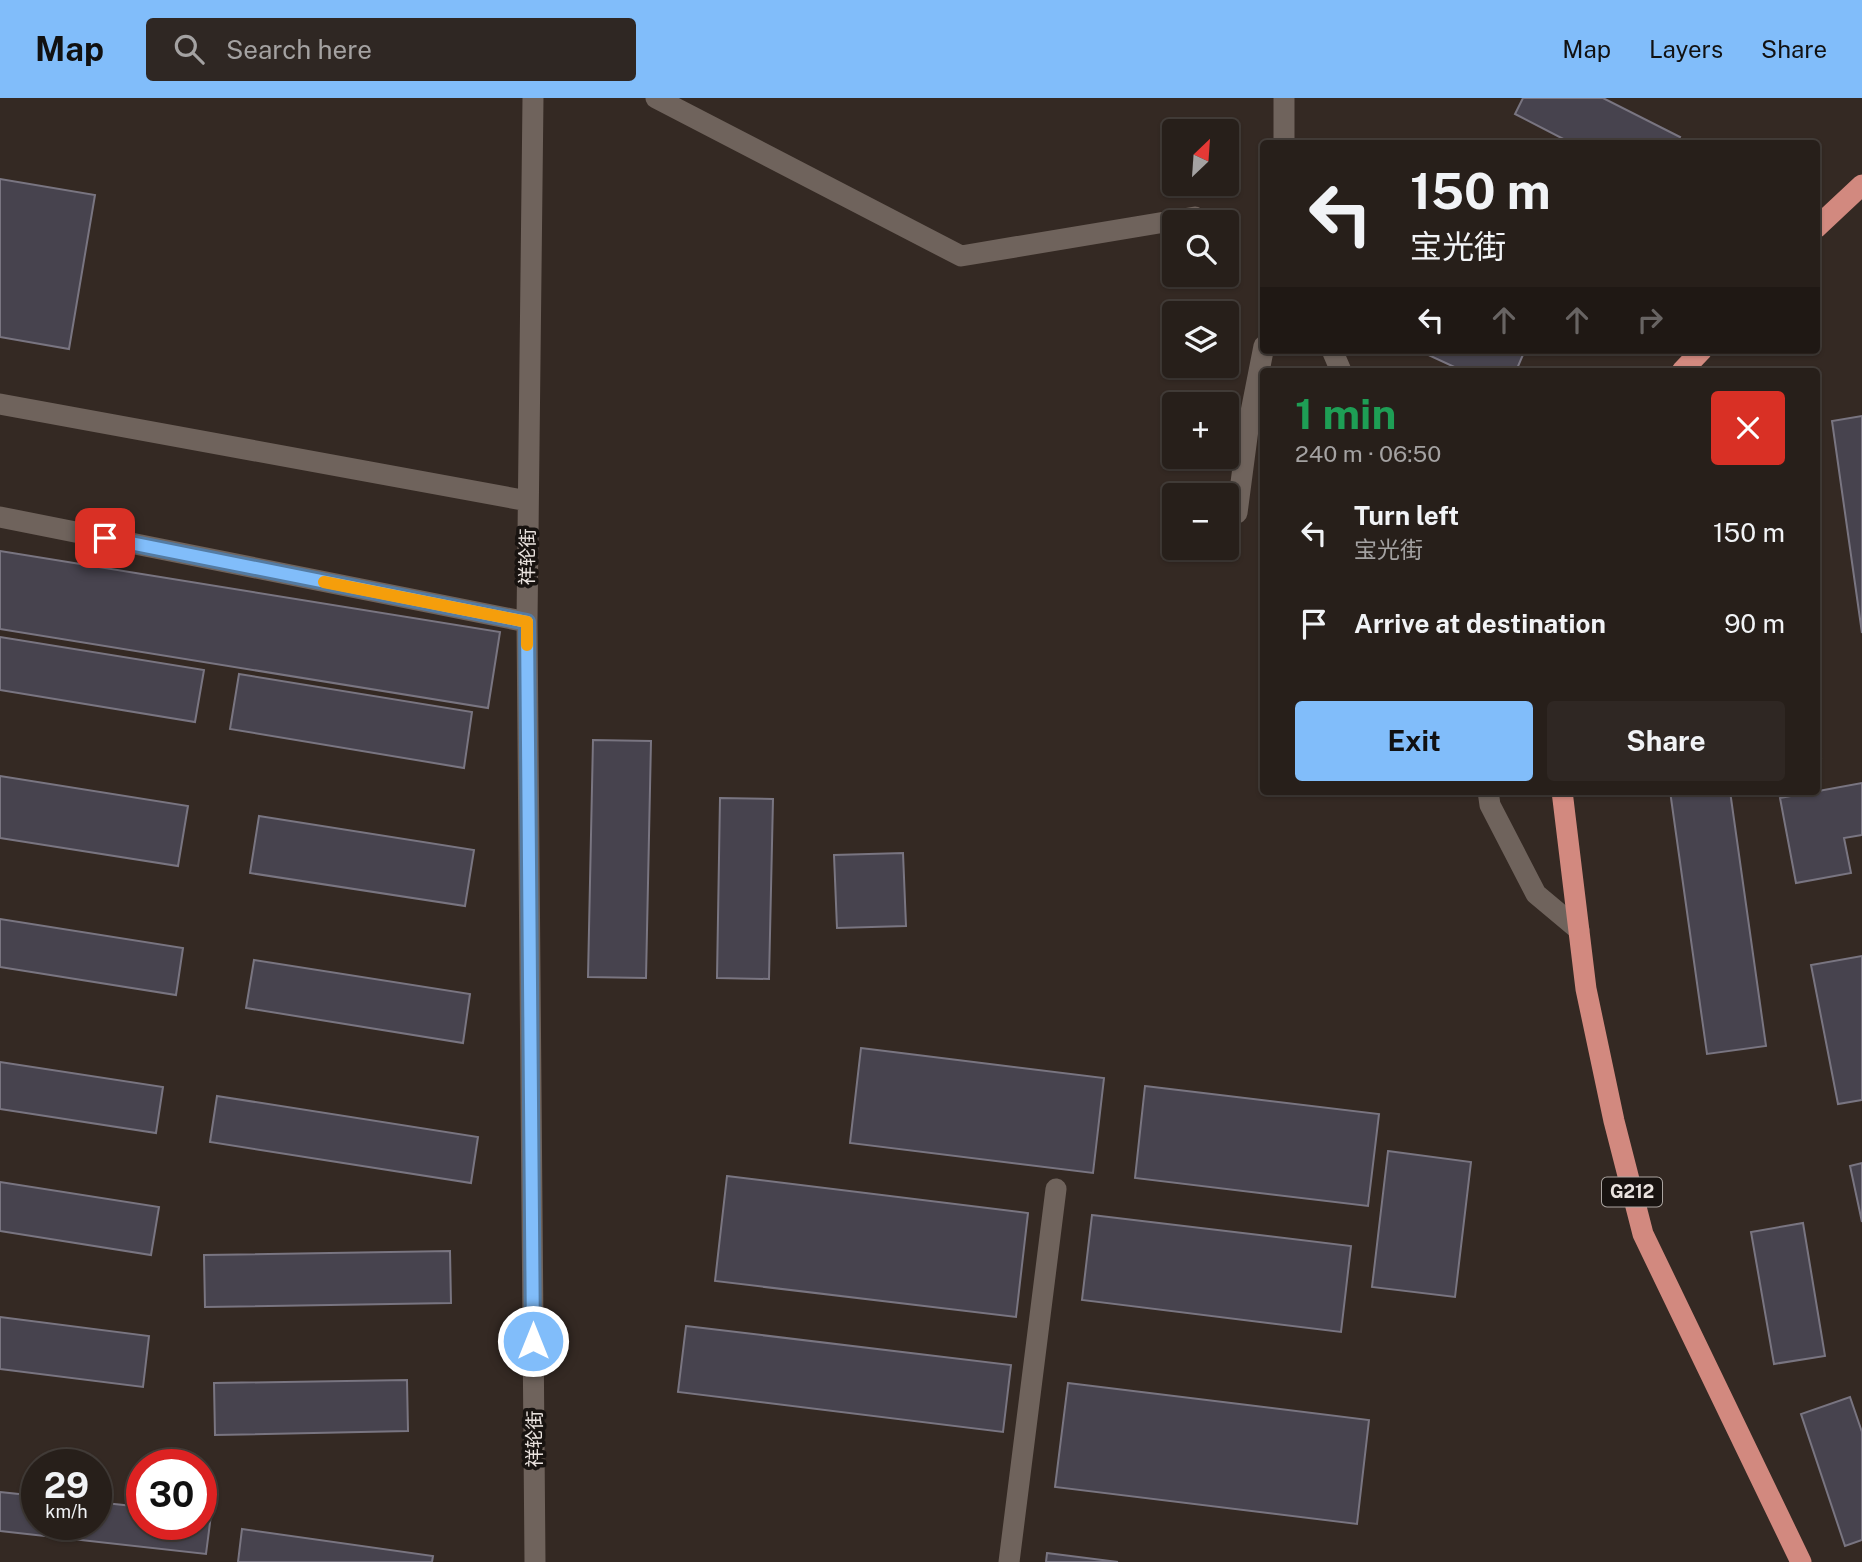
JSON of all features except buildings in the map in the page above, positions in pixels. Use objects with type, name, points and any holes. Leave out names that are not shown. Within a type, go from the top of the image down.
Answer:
[{"type":"highway","points":[[1820,224],[1862,185]]},
{"type":"highway","points":[[1685,368],[1698,354]]},
{"type":"highway","name":"G212","points":[[1562,795],[1586,989],[1614,1121],[1643,1234],[1801,1562]]},
{"type":"street","name":"祥轮街","points":[[533,98],[527,622],[535,1562]]},
{"type":"street","points":[[656,98],[961,257],[1162,223]]},
{"type":"street","points":[[1284,98],[1284,140]]},
{"type":"street","points":[[1239,498],[1249,422],[1262,354]]},
{"type":"street","points":[[0,404],[528,500]]},
{"type":"street","points":[[0,517],[527,622]]},
{"type":"street","points":[[1489,795],[1490,805],[1536,894],[1579,930]]},
{"type":"street","points":[[1009,1562],[1056,1189]]},
{"type":"slow traffic","points":[[324,582],[527,622],[527,645]]},
{"type":"route","points":[[105,538],[527,622],[533,1341]]}]
